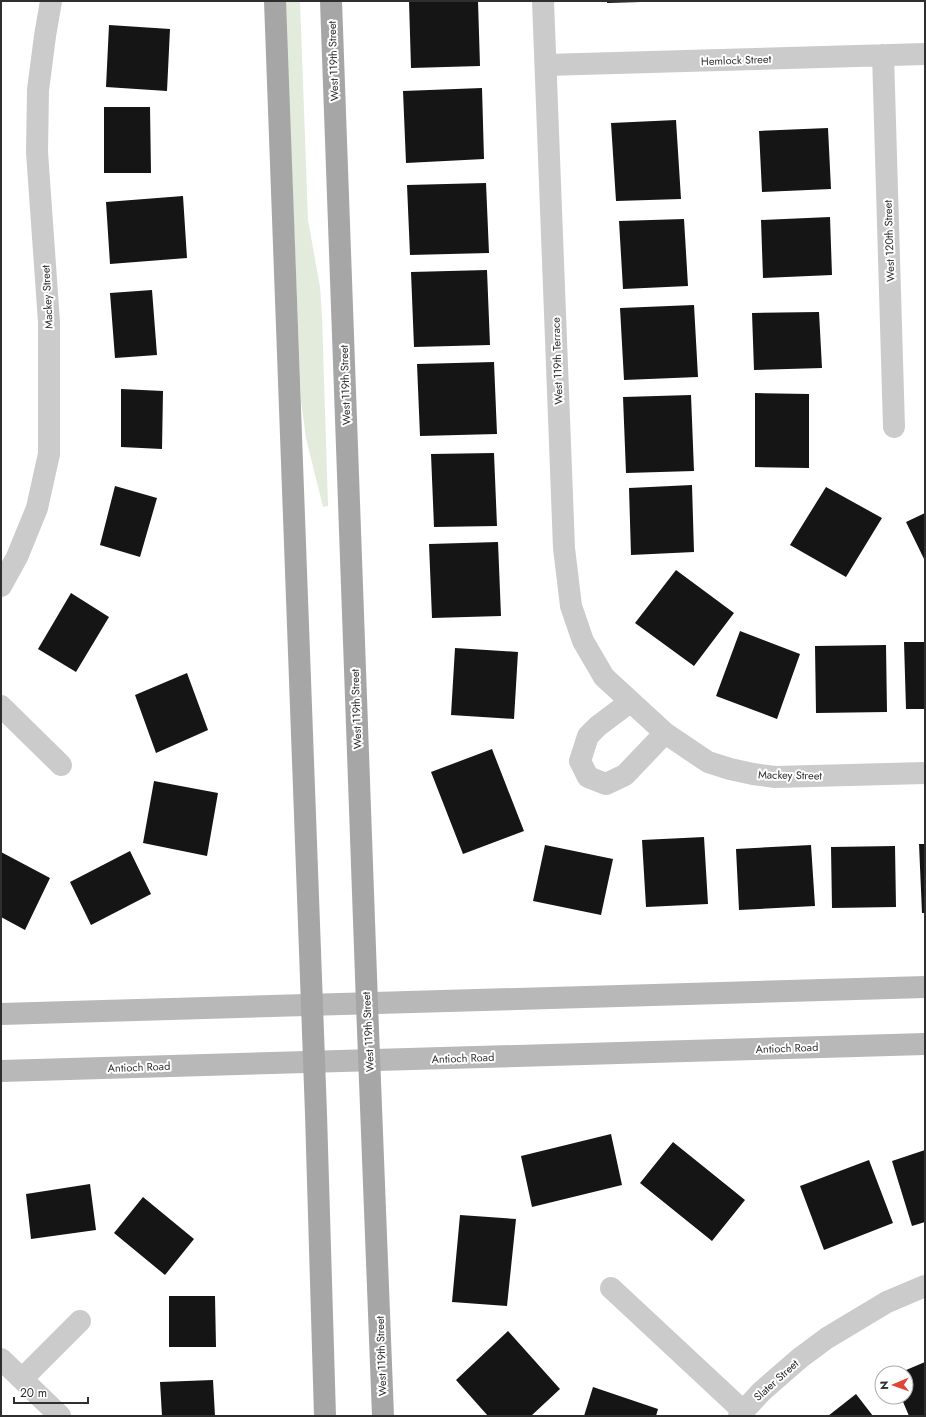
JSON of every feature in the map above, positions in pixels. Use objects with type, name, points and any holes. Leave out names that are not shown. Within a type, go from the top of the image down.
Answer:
[{"type":"main road","points":[[275,1],[314,1062],[325,1416]]},
{"type":"main road","name":"West 119th Street","points":[[331,1],[383,1416]]},
{"type":"main road","points":[[1,1014],[925,987]]},
{"type":"main road","name":"Antioch Road","points":[[1,1071],[925,1044]]},
{"type":"street","name":"Mackey Street","points":[[1,586],[17,557],[37,508],[49,454],[49,322],[37,152],[38,90],[51,1]]},
{"type":"street","name":"West 119th Terrace","points":[[544,1],[564,548],[567,583],[571,606],[583,641],[604,677],[665,733]]},
{"type":"street","name":"Hemlock Street","points":[[546,65],[925,54]]},
{"type":"street","name":"West 120th Street","points":[[883,56],[894,427]]},
{"type":"street","points":[[630,702],[598,726],[588,736],[580,761],[588,777],[606,784],[625,775],[665,733]]},
{"type":"street","points":[[1,706],[61,765]]},
{"type":"street","name":"Mackey Street","points":[[665,733],[708,762],[752,774],[775,777],[925,773]]},
{"type":"street","name":"Slater Street","points":[[611,1288],[741,1413],[767,1387],[800,1358],[827,1338],[888,1302],[925,1286]]},
{"type":"street","points":[[22,1379],[80,1321]]},
{"type":"street","points":[[1,1359],[60,1416]]},
{"type":"green space","points":[[285,1],[300,1],[308,220],[320,287],[322,316],[328,506],[323,507],[306,438],[301,401]]},
{"type":"building","points":[[409,1],[478,1],[480,66],[411,68]]},
{"type":"building","points":[[607,1],[641,1],[641,2],[607,3]]},
{"type":"building","points":[[109,25],[170,29],[167,91],[106,87]]},
{"type":"building","points":[[482,88],[484,159],[406,163],[403,91]]},
{"type":"building","points":[[104,107],[150,107],[151,173],[104,173]]},
{"type":"building","points":[[676,120],[681,199],[616,201],[611,123]]},
{"type":"building","points":[[828,128],[831,189],[762,192],[759,131]]},
{"type":"building","points":[[486,183],[489,253],[410,255],[407,185]]},
{"type":"building","points":[[183,196],[187,258],[110,264],[106,202]]},
{"type":"building","points":[[830,217],[832,275],[763,278],[761,220]]},
{"type":"building","points":[[684,219],[688,286],[623,289],[619,221]]},
{"type":"building","points":[[487,270],[490,345],[414,347],[411,272]]},
{"type":"building","points":[[152,290],[157,355],[115,358],[110,293]]},
{"type":"building","points":[[694,305],[698,377],[624,380],[620,308]]},
{"type":"building","points":[[819,312],[822,368],[754,370],[752,313]]},
{"type":"building","points":[[494,362],[497,434],[420,436],[417,364]]},
{"type":"building","points":[[121,389],[163,391],[162,449],[121,447]]},
{"type":"building","points":[[755,393],[809,394],[809,468],[755,467]]},
{"type":"building","points":[[691,395],[694,471],[626,473],[623,397]]},
{"type":"building","points":[[494,453],[497,526],[434,527],[431,454]]},
{"type":"building","points":[[692,485],[694,552],[631,555],[629,488]]},
{"type":"building","points":[[115,486],[157,498],[140,557],[100,545]]},
{"type":"building","points":[[826,487],[882,518],[846,577],[790,545]]},
{"type":"building","points":[[925,513],[925,561],[906,522]]},
{"type":"building","points":[[498,542],[501,616],[432,618],[429,544]]},
{"type":"building","points":[[676,570],[734,613],[694,666],[635,623]]},
{"type":"building","points":[[71,593],[109,617],[76,672],[38,649]]},
{"type":"building","points":[[740,631],[800,654],[777,719],[716,696]]},
{"type":"building","points":[[904,642],[925,642],[925,709],[906,709]]},
{"type":"building","points":[[886,645],[887,712],[816,713],[815,646]]},
{"type":"building","points":[[455,648],[518,652],[514,719],[451,715]]},
{"type":"building","points":[[187,673],[208,730],[156,753],[135,695]]},
{"type":"building","points":[[492,749],[524,831],[463,854],[431,772]]},
{"type":"building","points":[[154,781],[218,793],[207,856],[143,843]]},
{"type":"building","points":[[704,837],[708,904],[646,907],[642,840]]},
{"type":"building","points":[[919,844],[925,844],[925,913],[922,913]]},
{"type":"building","points":[[545,845],[613,859],[601,915],[533,901]]},
{"type":"building","points":[[811,845],[815,906],[739,910],[736,849]]},
{"type":"building","points":[[895,846],[896,907],[832,908],[831,847]]},
{"type":"building","points":[[130,851],[151,894],[91,925],[70,882]]},
{"type":"building","points":[[1,852],[50,878],[25,930],[1,917]]},
{"type":"building","points":[[611,1134],[622,1185],[532,1207],[521,1156]]},
{"type":"building","points":[[673,1142],[745,1200],[712,1241],[640,1183]]},
{"type":"building","points":[[925,1150],[925,1222],[912,1226],[892,1161]]},
{"type":"building","points":[[869,1160],[893,1223],[824,1250],[800,1186]]},
{"type":"building","points":[[90,1184],[96,1230],[31,1239],[26,1194]]},
{"type":"building","points":[[143,1197],[194,1239],[165,1275],[114,1233]]},
{"type":"building","points":[[460,1215],[516,1219],[507,1306],[452,1302]]},
{"type":"building","points":[[169,1296],[215,1296],[216,1347],[169,1347]]},
{"type":"building","points":[[508,1331],[560,1389],[531,1416],[488,1416],[456,1380]]},
{"type":"building","points":[[925,1362],[925,1416],[909,1416],[904,1405],[914,1405],[914,1367]]},
{"type":"building","points":[[213,1380],[215,1416],[162,1416],[160,1382]]},
{"type":"building","points":[[593,1387],[658,1409],[656,1416],[584,1416]]},
{"type":"building","points":[[856,1394],[873,1416],[828,1416]]}]
